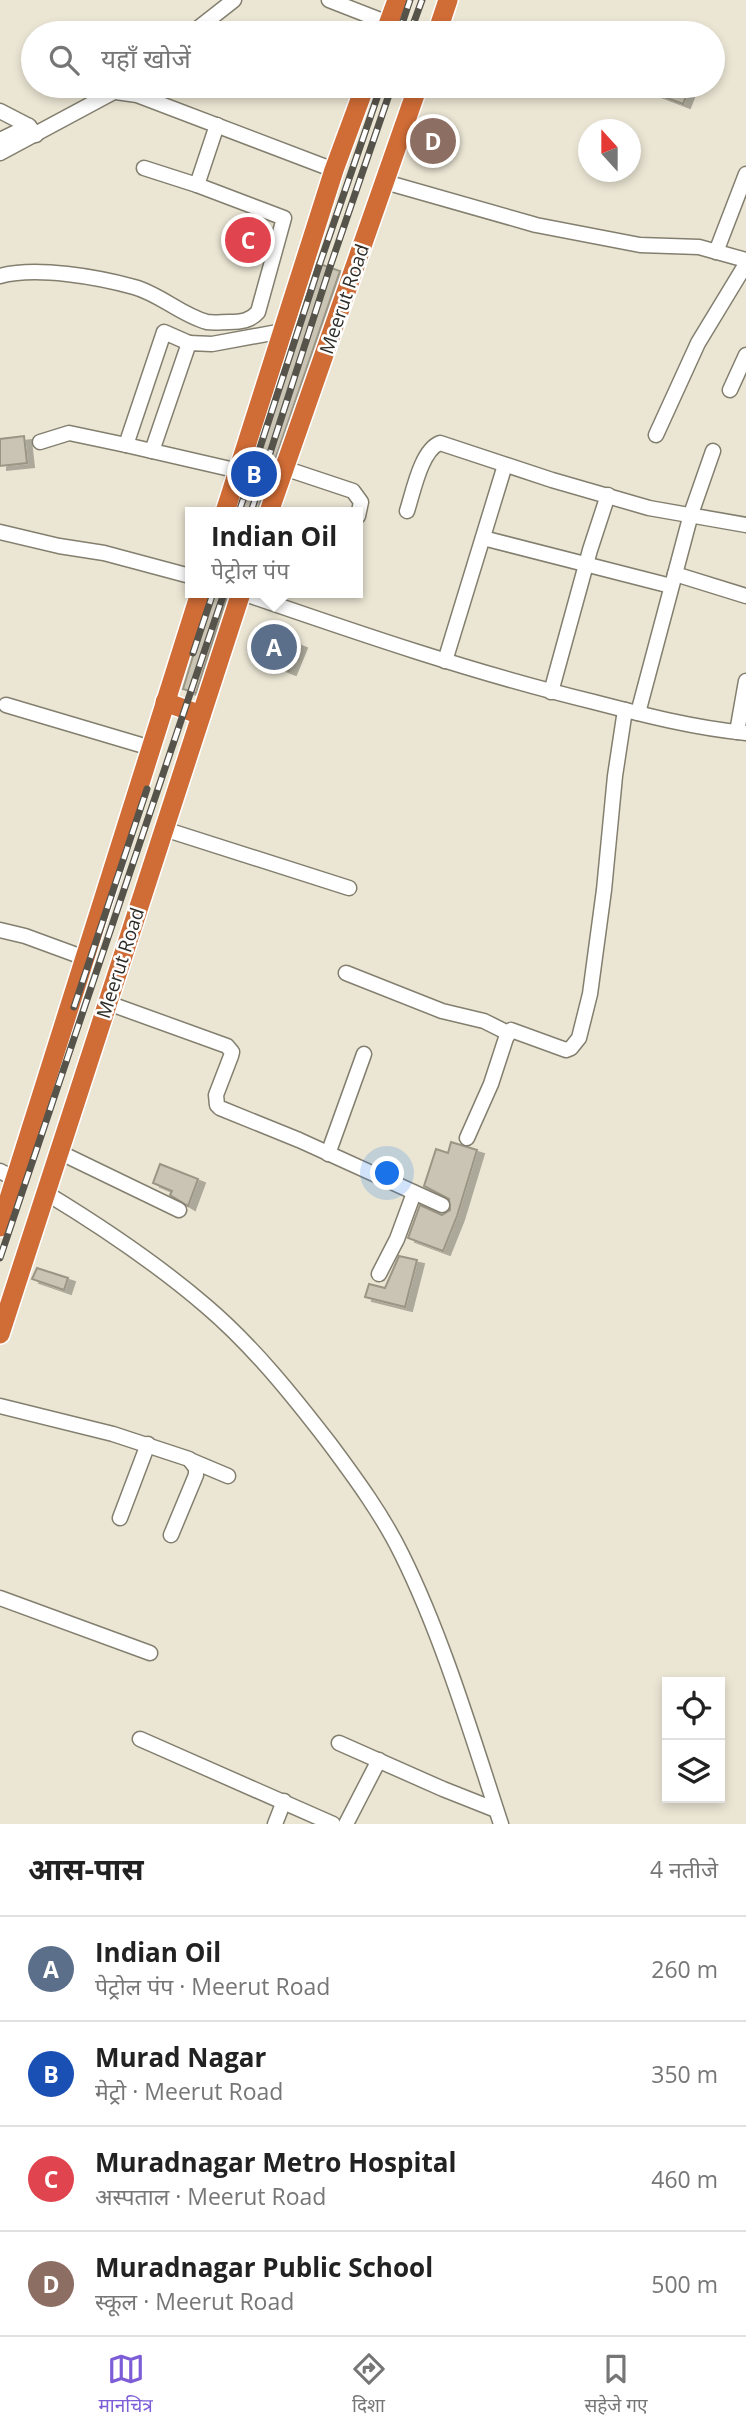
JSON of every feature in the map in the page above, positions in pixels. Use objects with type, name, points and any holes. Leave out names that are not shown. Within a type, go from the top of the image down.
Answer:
[{"type":"highway","points":[[390,21],[397,0]]},
{"type":"highway","points":[[441,21],[448,0]]},
{"type":"highway","points":[[227,507],[334,170],[361,98]]},
{"type":"highway","name":"Meerut Road","points":[[271,507],[414,98]]},
{"type":"highway","name":"Meerut Road","points":[[0,1227],[6,1183],[85,958],[198,598]]},
{"type":"highway","name":"Meerut Road","points":[[0,1334],[239,598]]},
{"type":"highway","points":[[165,702],[201,715]]},
{"type":"street","points":[[207,21],[233,0]]},
{"type":"street","points":[[329,0],[372,21]]},
{"type":"street","points":[[0,153],[33,131],[101,98]]},
{"type":"street","points":[[145,98],[334,170]]},
{"type":"street","points":[[0,111],[33,131]]},
{"type":"street","points":[[197,185],[217,125]]},
{"type":"street","points":[[0,140],[33,131]]},
{"type":"street","points":[[0,276],[38,271],[120,284],[149,293],[209,322],[252,319],[258,312],[284,218],[144,167]]},
{"type":"street","points":[[716,252],[746,174]]},
{"type":"street","points":[[385,182],[536,225],[640,245],[699,247],[746,262],[698,343],[656,435]]},
{"type":"street","points":[[126,446],[164,332],[189,343],[212,344],[283,331]]},
{"type":"street","points":[[152,451],[189,343]]},
{"type":"street","points":[[730,390],[746,355]]},
{"type":"street","points":[[40,442],[69,433],[239,471]]},
{"type":"street","points":[[407,511],[425,458],[435,445],[446,444],[552,480],[649,508],[746,525]]},
{"type":"street","points":[[467,1138],[491,1084],[508,1033],[515,1030],[566,1050],[579,1038],[597,948],[615,776],[691,516],[713,451]]},
{"type":"street","points":[[445,661],[505,464]]},
{"type":"street","points":[[284,468],[353,491],[361,502],[360,507]]},
{"type":"street","points":[[551,692],[608,495]]},
{"type":"street","points":[[0,532],[59,546],[104,552],[185,575]]},
{"type":"street","points":[[483,538],[586,565],[746,596]]},
{"type":"street","points":[[256,598],[445,661],[551,692],[699,727],[741,733],[746,681]]},
{"type":"street","points":[[6,705],[151,748]]},
{"type":"street","points":[[164,829],[349,888]]},
{"type":"street","points":[[0,930],[25,936],[85,958]]},
{"type":"street","points":[[346,973],[430,1007],[484,1021],[508,1033]]},
{"type":"street","points":[[107,1003],[228,1046],[232,1052],[216,1096],[217,1105],[225,1111],[328,1153],[442,1205]]},
{"type":"street","points":[[328,1153],[364,1054]]},
{"type":"street","points":[[59,1152],[178,1210]]},
{"type":"street","points":[[46,1193],[139,1253],[215,1314],[280,1382],[349,1470],[387,1528],[411,1574],[444,1661],[488,1807],[501,1824]]},
{"type":"street","points":[[379,1273],[397,1239],[414,1193]]},
{"type":"street","points":[[0,1406],[60,1419],[148,1444],[228,1476]]},
{"type":"street","points":[[120,1518],[148,1444]]},
{"type":"street","points":[[171,1535],[195,1475],[196,1468],[189,1459]]},
{"type":"street","points":[[0,1598],[150,1653]]},
{"type":"street","points":[[140,1739],[333,1824]]},
{"type":"street","points":[[339,1743],[488,1807]]},
{"type":"street","points":[[346,1824],[379,1760]]},
{"type":"street","points":[[275,1824],[284,1801]]},
{"type":"building","points":[[667,98],[685,98],[683,104]]},
{"type":"building","points":[[239,222],[267,231],[258,258],[230,249]]},
{"type":"building","points":[[317,263],[340,271],[259,507],[240,507]]},
{"type":"building","points":[[24,436],[27,463],[0,466],[0,439]]},
{"type":"building","points":[[210,598],[226,598],[196,693],[183,689]]},
{"type":"building","points":[[266,631],[300,644],[289,671],[255,658]]},
{"type":"building","points":[[451,1142],[477,1150],[457,1216],[443,1251],[408,1238],[420,1205],[442,1215],[450,1210],[449,1199],[424,1186],[436,1149],[448,1153]]},
{"type":"building","points":[[160,1164],[198,1179],[188,1206],[170,1195],[172,1191],[153,1183]]},
{"type":"building","points":[[399,1256],[417,1260],[405,1307],[365,1297],[369,1284],[385,1288]]},
{"type":"building","points":[[37,1268],[68,1278],[64,1290],[32,1279]]},
{"type":"railway","points":[[403,21],[410,0]]},
{"type":"railway","points":[[414,21],[422,0]]},
{"type":"railway","points":[[241,507],[377,98]]},
{"type":"railway","points":[[253,507],[388,98]]},
{"type":"railway","points":[[193,653],[211,598]]},
{"type":"railway","points":[[0,1258],[222,598]]},
{"type":"railway","points":[[74,1007],[147,789]]},
{"type":"place","name":"Muradnagar Public School","points":[[433,141]]},
{"type":"place","name":"Muradnagar Metro Hospital","points":[[248,240]]},
{"type":"place","name":"Murad Nagar","points":[[254,474]]},
{"type":"place","name":"Indian Oil","points":[[274,647]]}]
